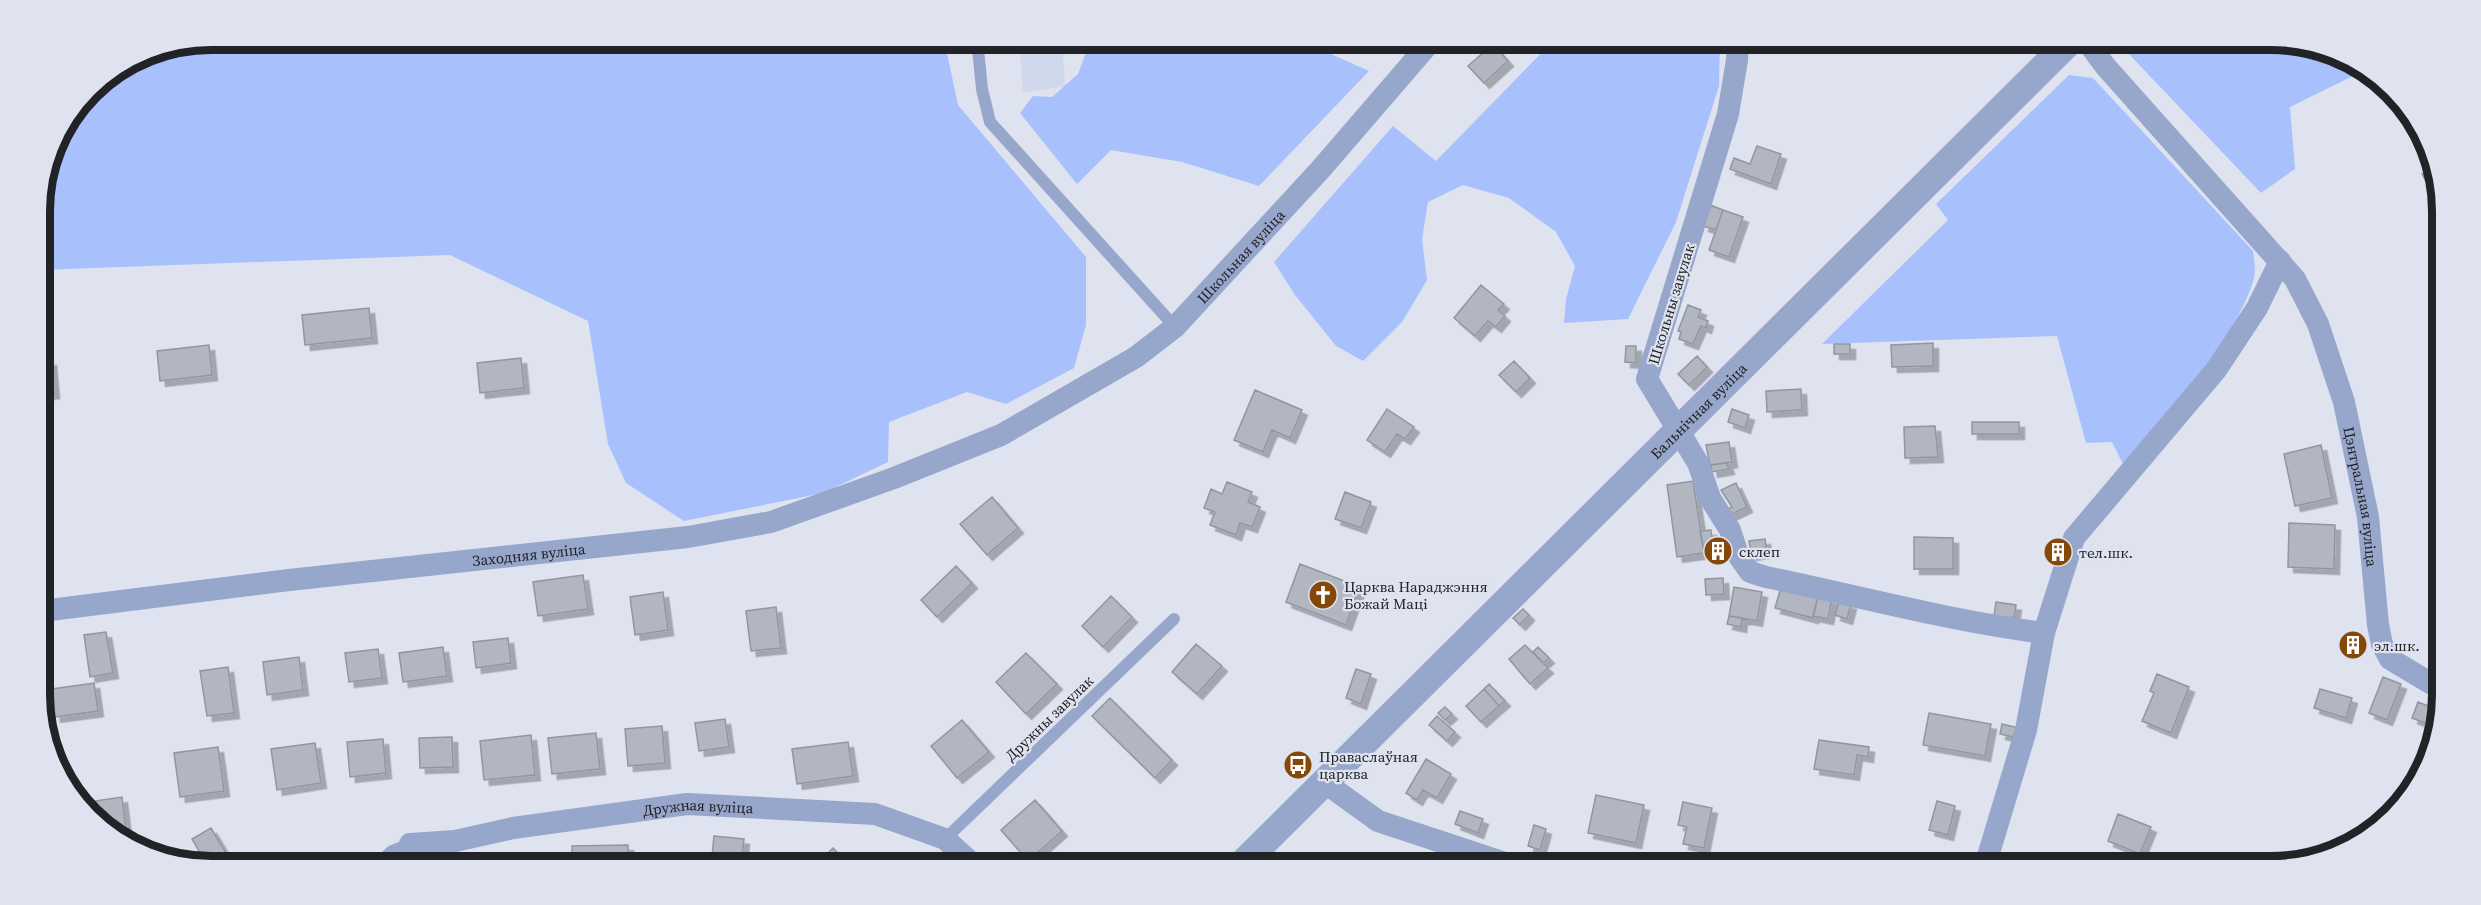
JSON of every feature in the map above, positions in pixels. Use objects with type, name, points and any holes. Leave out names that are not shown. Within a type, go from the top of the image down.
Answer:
[{"type":"street","name":"Школьная вуліца","points":[[1006,432],[1136,357],[1175,327],[1320,170],[1424,50]]},
{"type":"street","name":"Школьны завулак","points":[[1737,50],[1728,114],[1647,379],[1698,463],[1710,498],[1730,530],[1738,555],[1750,572],[1900,608],[1988,626],[2044,633]]},
{"type":"street","name":"Бальнічная вуліца","points":[[1251,855],[2061,50]]},
{"type":"street","name":"Цэнтральная вуліца","points":[[2093,50],[2295,279],[2318,324],[2344,402],[2368,517],[2378,626],[2382,644],[2390,659],[2432,684]]},
{"type":"street","points":[[1988,855],[2026,730],[2044,633],[2074,538],[2216,370],[2257,308],[2280,261]]},
{"type":"street","name":"Заходняя вуліца","points":[[50,610],[289,580],[665,540],[759,524],[894,478],[1006,432]]},
{"type":"street","points":[[1324,782],[1378,821],[1482,855]]},
{"type":"street","name":"Дружная вуліца","points":[[410,844],[455,841],[513,828],[687,804],[875,814],[945,838],[964,856]]},
{"type":"lane","points":[[978,50],[982,89],[990,123],[1175,327]]},
{"type":"lane","name":"Дружны завулак","points":[[945,838],[1174,619]]},
{"type":"lane","points":[[387,856],[392,851],[410,844]]},
{"type":"shaded area","points":[[946,50],[958,105],[1086,257],[1086,325],[1074,368],[1006,404],[967,392],[889,422],[888,462],[823,493],[684,521],[626,483],[608,444],[588,321],[450,255],[50,270],[51,190],[55,169],[66,139],[83,113],[104,90],[130,71],[149,62],[190,51]]},
{"type":"shaded area","points":[[1020,50],[1063,50],[1065,86],[1023,93]]},
{"type":"shaded area","points":[[1087,50],[1322,50],[1369,71],[1259,186],[1182,162],[1111,150],[1077,184],[1020,113],[1033,96],[1052,97],[1078,74]]},
{"type":"shaded area","points":[[1544,50],[1720,50],[1719,86],[1676,222],[1628,319],[1564,323],[1566,299],[1575,266],[1556,232],[1509,198],[1463,185],[1428,202],[1422,239],[1427,280],[1402,322],[1363,361],[1336,346],[1295,295],[1274,262],[1393,126],[1436,161]]},
{"type":"shaded area","points":[[2127,50],[2291,51],[2322,58],[2356,75],[2290,107],[2295,169],[2261,193]]},
{"type":"shaded area","points":[[2069,75],[2093,78],[2253,251],[2254,278],[2245,302],[2232,326],[2198,377],[2125,468],[2112,442],[2086,443],[2057,336],[1822,344],[1948,220],[1936,204]]},
{"type":"building","points":[[1486,50],[1498,50],[1508,61],[1484,83],[1468,66]]},
{"type":"building","points":[[1757,146],[1781,154],[1771,184],[1730,169],[1734,158],[1750,164]]},
{"type":"building","points":[[2427,172],[2429,187],[2422,174]]},
{"type":"building","points":[[1710,205],[1723,210],[1716,230],[1703,226]]},
{"type":"building","points":[[1723,210],[1743,217],[1729,257],[1709,250]]},
{"type":"building","points":[[1481,285],[1504,304],[1498,310],[1505,316],[1496,327],[1488,321],[1475,336],[1454,318]]},
{"type":"building","points":[[1688,305],[1701,310],[1698,317],[1708,321],[1706,328],[1701,326],[1693,344],[1679,339],[1681,332],[1678,331]]},
{"type":"building","points":[[369,308],[372,338],[305,345],[302,315]]},
{"type":"building","points":[[1933,343],[1933,366],[1892,367],[1891,345]]},
{"type":"building","points":[[1834,344],[1850,344],[1850,354],[1834,354]]},
{"type":"building","points":[[209,345],[212,375],[160,381],[157,351]]},
{"type":"building","points":[[1626,346],[1636,346],[1636,363],[1625,362]]},
{"type":"building","points":[[1697,356],[1707,367],[1689,385],[1678,374]]},
{"type":"building","points":[[521,358],[524,388],[480,393],[477,363]]},
{"type":"building","points":[[50,360],[54,393],[50,394]]},
{"type":"building","points":[[1514,361],[1530,378],[1516,392],[1499,375]]},
{"type":"building","points":[[1801,389],[1802,410],[1767,412],[1766,391]]},
{"type":"building","points":[[1255,390],[1302,410],[1290,438],[1272,430],[1263,452],[1234,440]]},
{"type":"building","points":[[1387,409],[1414,427],[1405,439],[1397,434],[1385,452],[1367,440]]},
{"type":"building","points":[[1732,409],[1749,415],[1745,428],[1728,422]]},
{"type":"building","points":[[1972,422],[2019,422],[2019,434],[1972,434]]},
{"type":"building","points":[[1935,426],[1938,457],[1905,458],[1904,427]]},
{"type":"building","points":[[1729,442],[1732,462],[1710,465],[1706,445]]},
{"type":"building","points":[[2321,445],[2332,498],[2295,506],[2284,454]]},
{"type":"building","points":[[1727,463],[1729,469],[1712,472],[1711,465]]},
{"type":"building","points":[[1693,481],[1704,553],[1677,557],[1667,485]]},
{"type":"building","points":[[1227,482],[1252,492],[1248,502],[1260,507],[1252,527],[1240,523],[1236,535],[1210,525],[1215,512],[1204,508],[1211,489],[1222,494]]},
{"type":"building","points":[[1736,483],[1747,507],[1728,516],[1725,510],[1732,507],[1721,490]]},
{"type":"building","points":[[1345,492],[1371,502],[1361,528],[1335,519]]},
{"type":"building","points":[[992,497],[1018,528],[987,555],[960,524]]},
{"type":"building","points":[[2289,523],[2335,525],[2334,569],[2288,567]]},
{"type":"building","points":[[1711,530],[1713,545],[1703,547],[1700,531]]},
{"type":"building","points":[[1914,537],[1953,538],[1953,569],[1914,569]]},
{"type":"building","points":[[1765,539],[1767,552],[1751,555],[1749,541]]},
{"type":"building","name":"Царква Нараджэння Божай Маці","points":[[1300,564],[1360,587],[1346,625],[1286,602]]},
{"type":"building","points":[[956,566],[972,583],[937,617],[921,600]]},
{"type":"building","points":[[583,575],[588,609],[538,616],[533,582]]},
{"type":"building","points":[[1723,578],[1724,594],[1706,595],[1705,579]]},
{"type":"building","points":[[1734,587],[1762,592],[1757,621],[1729,616]]},
{"type":"building","points":[[1781,587],[1818,596],[1813,618],[1775,608]]},
{"type":"building","points":[[663,592],[668,630],[635,635],[630,597]]},
{"type":"building","points":[[1111,596],[1132,617],[1103,647],[1082,626]]},
{"type":"building","points":[[1818,596],[1832,599],[1828,619],[1813,616]]},
{"type":"building","points":[[1839,601],[1851,604],[1847,619],[1835,615]]},
{"type":"building","points":[[1996,602],[2016,605],[2014,618],[1994,616]]},
{"type":"building","points":[[776,607],[781,648],[751,651],[746,611]]},
{"type":"building","points":[[1523,609],[1529,615],[1520,625],[1513,618]]},
{"type":"building","points":[[1729,616],[1742,618],[1741,627],[1727,624]]},
{"type":"building","points":[[106,632],[113,673],[90,677],[84,635]]},
{"type":"building","points":[[508,638],[511,663],[476,668],[473,642]]},
{"type":"building","points":[[1196,644],[1222,666],[1197,694],[1172,672]]},
{"type":"building","points":[[1525,645],[1548,668],[1530,684],[1509,659]]},
{"type":"building","points":[[443,647],[447,676],[403,682],[399,653]]},
{"type":"building","points":[[1538,647],[1549,658],[1543,663],[1533,652]]},
{"type":"building","points":[[378,649],[382,678],[349,682],[345,653]]},
{"type":"building","points":[[1026,653],[1057,684],[1026,714],[996,682]]},
{"type":"building","points":[[299,657],[303,690],[267,695],[263,662]]},
{"type":"building","points":[[228,667],[234,713],[207,716],[200,671]]},
{"type":"building","points":[[1356,669],[1371,674],[1361,704],[1346,698]]},
{"type":"building","points":[[2157,674],[2189,687],[2171,733],[2142,721],[2154,693],[2150,691]]},
{"type":"building","points":[[2383,677],[2401,684],[2387,720],[2369,713]]},
{"type":"building","points":[[94,683],[98,711],[55,717],[52,689]]},
{"type":"building","points":[[1489,684],[1505,701],[1499,706],[1484,689]]},
{"type":"building","points":[[1484,689],[1499,706],[1481,722],[1466,706]]},
{"type":"building","points":[[2320,689],[2352,698],[2346,718],[2314,708]]},
{"type":"building","points":[[1110,698],[1172,760],[1155,778],[1092,716]]},
{"type":"building","points":[[2418,702],[2431,707],[2428,724],[2412,718]]},
{"type":"building","points":[[1445,707],[1452,714],[1445,720],[1438,713]]},
{"type":"building","points":[[1929,713],[1991,724],[1985,756],[1923,745]]},
{"type":"building","points":[[1437,716],[1455,732],[1447,741],[1429,725]]},
{"type":"building","points":[[725,719],[729,747],[699,751],[695,723]]},
{"type":"building","points":[[962,720],[989,752],[957,778],[931,746]]},
{"type":"building","points":[[2002,724],[2019,728],[2017,738],[2000,734]]},
{"type":"building","points":[[662,726],[665,763],[628,766],[625,729]]},
{"type":"building","points":[[596,733],[600,769],[552,774],[548,738]]},
{"type":"building","points":[[531,735],[535,775],[484,780],[480,741]]},
{"type":"building","points":[[452,737],[453,767],[420,768],[419,738]]},
{"type":"building","points":[[383,739],[386,773],[350,777],[347,742]]},
{"type":"building","points":[[1819,740],[1869,747],[1868,757],[1857,755],[1854,775],[1814,769]]},
{"type":"building","points":[[848,742],[853,776],[797,784],[792,749]]},
{"type":"building","points":[[315,743],[321,783],[277,790],[271,749]]},
{"type":"building","points":[[218,747],[224,791],[180,797],[174,753]]},
{"type":"building","points":[[1426,759],[1451,774],[1437,798],[1423,790],[1417,800],[1406,793]]},
{"type":"building","points":[[1596,795],[1644,805],[1636,843],[1588,833]]},
{"type":"building","points":[[122,797],[126,831],[104,815],[91,802]]},
{"type":"building","points":[[1035,800],[1062,831],[1034,856],[1023,856],[1001,830]]},
{"type":"building","points":[[1937,801],[1955,806],[1948,835],[1929,830]]},
{"type":"building","points":[[1683,802],[1712,808],[1704,848],[1683,844],[1687,827],[1678,825]]},
{"type":"building","points":[[1460,811],[1483,819],[1478,833],[1455,824]]},
{"type":"building","points":[[2118,814],[2151,827],[2140,854],[2108,841]]},
{"type":"building","points":[[1534,825],[1546,829],[1540,850],[1528,846]]},
{"type":"building","points":[[211,828],[228,856],[201,855],[192,839]]},
{"type":"building","points":[[714,836],[744,839],[742,856],[712,856]]},
{"type":"building","points":[[628,845],[628,856],[572,856],[572,846]]},
{"type":"building","points":[[833,848],[841,856],[825,856]]},
{"type":"place","name":"склеп","points":[[1718,551]]},
{"type":"place","name":"тел.шк.","points":[[2058,552]]},
{"type":"place","name":"Царква Нараджэння Божай Маці","points":[[1323,595]]},
{"type":"place","name":"эл.шк.","points":[[2353,645]]},
{"type":"place","name":"Праваслаўная царква","points":[[1298,765]]}]
